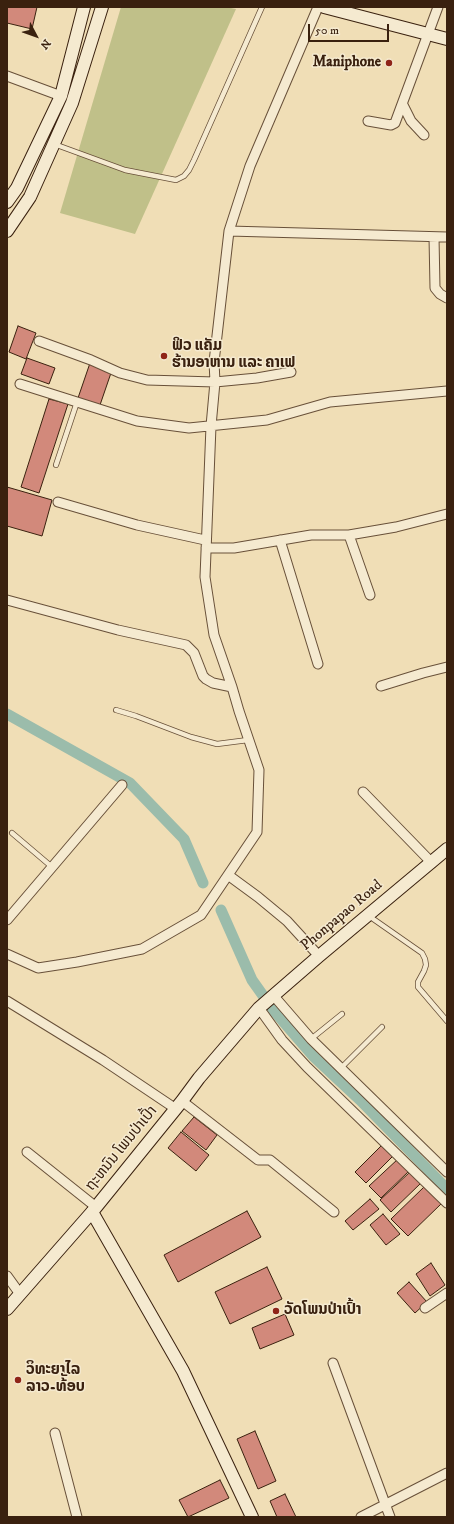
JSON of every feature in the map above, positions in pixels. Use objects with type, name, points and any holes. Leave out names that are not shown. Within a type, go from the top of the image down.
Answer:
[{"type":"street","points":[[7,202],[17,188],[61,96],[84,7]]},
{"type":"street","points":[[7,231],[30,197],[72,103],[102,7]]},
{"type":"street","points":[[7,954],[38,968],[142,949],[201,915],[257,832],[259,770],[214,635],[204,577],[211,426],[215,382],[214,362],[229,231],[250,166],[318,7]]},
{"type":"street","points":[[324,7],[447,39]]},
{"type":"street","points":[[368,121],[391,125],[396,123],[438,7]]},
{"type":"street","points":[[7,76],[61,96]]},
{"type":"street","points":[[403,105],[411,121],[424,135]]},
{"type":"street","points":[[229,231],[447,237]]},
{"type":"street","points":[[434,237],[435,288],[440,294],[447,298]]},
{"type":"street","points":[[39,341],[92,360],[120,373],[147,380],[215,382],[257,378],[291,372]]},
{"type":"street","points":[[20,384],[137,421],[190,428],[267,420],[330,402],[447,391]]},
{"type":"street","points":[[58,502],[137,526],[206,544],[234,548],[311,535],[349,535],[396,527],[447,514]]},
{"type":"street","points":[[349,535],[370,595]]},
{"type":"street","points":[[280,540],[318,664]]},
{"type":"street","points":[[7,600],[118,630],[186,645],[194,653],[203,676],[206,679],[213,683],[232,687]]},
{"type":"street","points":[[381,686],[447,667]]},
{"type":"street","points":[[7,920],[122,785]]},
{"type":"street","points":[[363,792],[432,863]]},
{"type":"street","name":"Phonpapao Road","points":[[259,1008],[367,915],[432,863],[447,849]]},
{"type":"street","points":[[228,875],[287,921],[319,956]]},
{"type":"street","points":[[272,996],[311,1039],[447,1172]]},
{"type":"street","points":[[7,1001],[179,1105],[258,1160],[270,1160],[334,1212]]},
{"type":"street","points":[[259,1008],[282,1040],[307,1068],[447,1203]]},
{"type":"street","name":"ຖະຫນົນ ໂພນປ່າເປົ້າ","points":[[7,1308],[94,1209],[179,1105],[199,1078],[259,1008]]},
{"type":"street","points":[[27,1152],[94,1209],[183,1371],[252,1517]]},
{"type":"street","points":[[7,1276],[20,1294]]},
{"type":"street","points":[[425,1308],[447,1293]]},
{"type":"street","points":[[333,1363],[384,1505],[390,1517]]},
{"type":"street","points":[[55,1433],[77,1517]]},
{"type":"street","points":[[361,1517],[447,1472]]},
{"type":"lane","points":[[54,144],[125,170],[176,180],[184,176],[192,165],[262,7]]},
{"type":"lane","points":[[56,466],[77,402]]},
{"type":"lane","points":[[116,710],[136,716],[191,738],[217,744],[248,740]]},
{"type":"lane","points":[[12,833],[52,867]]},
{"type":"lane","points":[[367,915],[422,953],[426,965],[418,982],[418,987],[447,1021]]},
{"type":"lane","points":[[311,1039],[342,1014]]},
{"type":"lane","points":[[340,1068],[382,1027]]},
{"type":"green space","points":[[121,7],[226,7],[236,9],[135,234],[60,213]]},
{"type":"building","points":[[7,7],[37,7],[32,29],[7,23]]},
{"type":"building","points":[[18,326],[36,333],[26,359],[9,352]]},
{"type":"building","points":[[27,358],[55,368],[49,384],[21,374]]},
{"type":"building","points":[[90,363],[112,370],[100,405],[78,398]]},
{"type":"building","points":[[49,399],[68,404],[39,493],[21,487]]},
{"type":"building","points":[[7,487],[52,500],[42,536],[7,526]]},
{"type":"building","points":[[194,1117],[217,1135],[206,1150],[182,1131]]},
{"type":"building","points":[[181,1132],[209,1155],[196,1171],[168,1148]]},
{"type":"building","points":[[382,1145],[393,1156],[366,1183],[355,1172]]},
{"type":"building","points":[[398,1159],[409,1171],[381,1198],[369,1186]]},
{"type":"building","points":[[410,1172],[421,1183],[391,1212],[380,1200]]},
{"type":"building","points":[[424,1187],[441,1204],[408,1236],[391,1219]]},
{"type":"building","points":[[370,1199],[379,1209],[353,1230],[345,1221]]},
{"type":"building","points":[[247,1211],[261,1237],[178,1282],[164,1255]]},
{"type":"building","points":[[383,1214],[400,1234],[386,1245],[370,1225]]},
{"type":"building","points":[[431,1263],[445,1285],[430,1296],[416,1274]]},
{"type":"building","points":[[267,1267],[282,1299],[230,1324],[215,1292]]},
{"type":"building","points":[[409,1282],[427,1302],[415,1313],[397,1293]]},
{"type":"building","points":[[285,1314],[294,1335],[260,1349],[252,1328]]},
{"type":"building","points":[[255,1431],[276,1481],[258,1489],[237,1439]]},
{"type":"building","points":[[220,1480],[229,1498],[188,1517],[179,1500]]},
{"type":"building","points":[[285,1494],[296,1517],[277,1517],[270,1501]]},
{"type":"waterway","points":[[7,714],[130,783],[184,839],[203,883]]},
{"type":"waterway","points":[[221,910],[252,980],[274,1011],[313,1056],[360,1100],[447,1189]]},
{"type":"place","name":"Maniphone","points":[[389,63]]},
{"type":"place","name":"ຟິວ ແຄັມ ຮ້ານອາຫານ ແລະ ຄາເຟ","points":[[164,356]]},
{"type":"place","name":"ວັດໂພນປ່າເປົ້າ","points":[[276,1311]]},
{"type":"place","name":"ວິທະຍາໄລ ລາວ-ທ້ັອບ","points":[[18,1380]]}]
